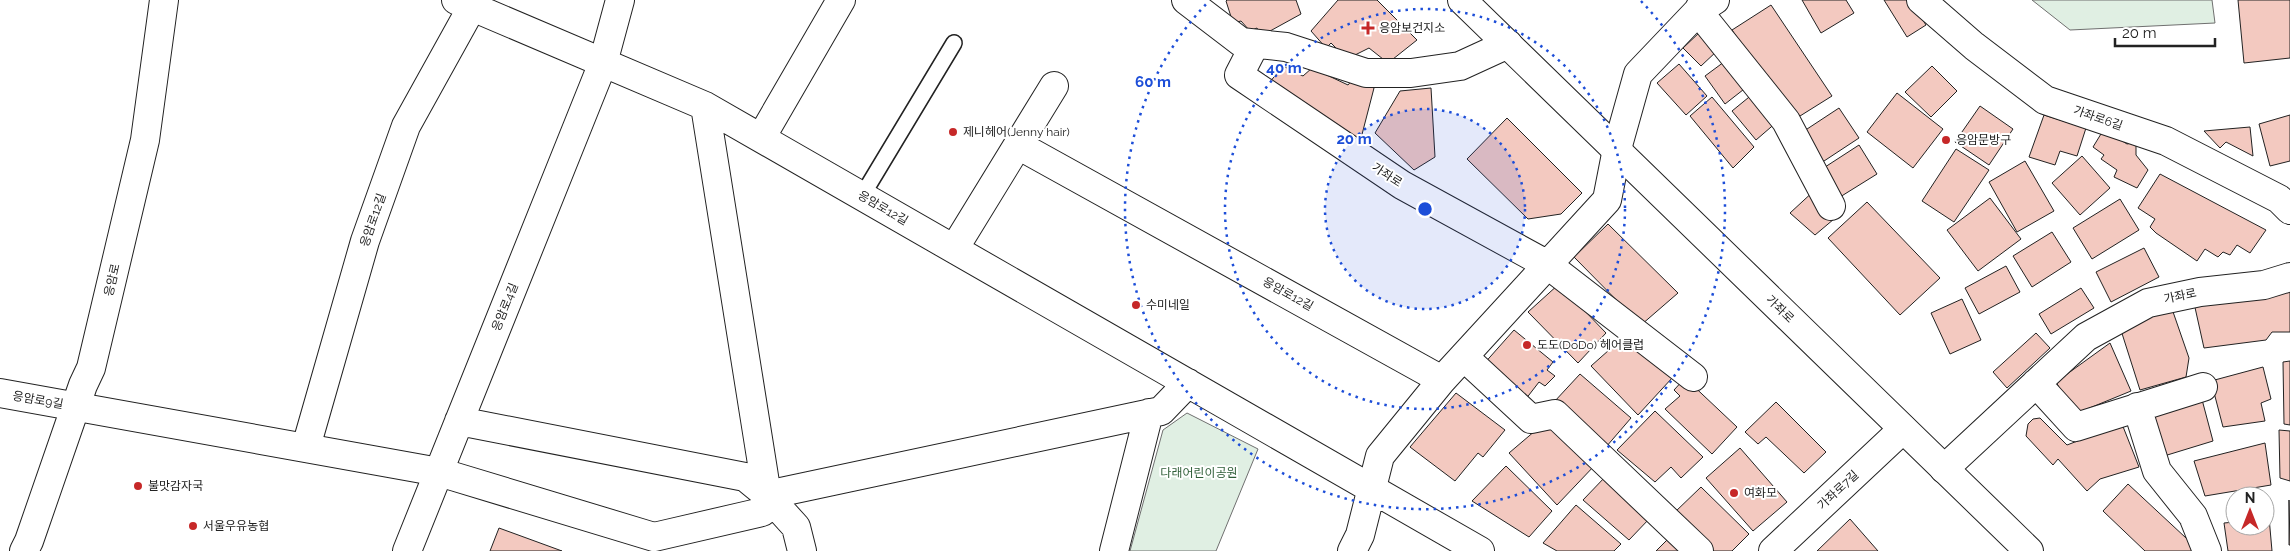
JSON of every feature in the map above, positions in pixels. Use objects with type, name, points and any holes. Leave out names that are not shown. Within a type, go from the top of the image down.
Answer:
[{"type":"street","name":"응암로","points":[[24,551],[30,541],[75,407],[91,368],[144,140],[164,0]]},
{"type":"street","points":[[603,62],[620,0]]},
{"type":"street","points":[[761,138],[841,0]]},
{"type":"street","points":[[1186,0],[1242,42],[1286,47],[1366,73],[1411,73],[1460,66],[1508,44]]},
{"type":"street","name":"가좌로","points":[[1462,0],[2029,551]]},
{"type":"street","name":"가좌로6길","points":[[1921,0],[1974,46],[2045,100],[2166,141],[2279,199],[2290,210]]},
{"type":"street","name":"응암로12길","points":[[306,447],[365,241],[406,126],[464,4],[704,106],[1480,551]]},
{"type":"street","points":[[1352,551],[1360,535],[1380,456],[1442,380],[1607,200],[1617,149],[1638,74],[1706,4],[1786,122],[1831,206]]},
{"type":"street","name":"가좌로","points":[[1255,44],[1239,75],[1402,185],[1548,265],[1693,377]]},
{"type":"street","name":"응암로4길","points":[[407,551],[603,62]]},
{"type":"street","points":[[954,249],[1054,86]]},
{"type":"street","points":[[704,106],[767,495]]},
{"type":"street","name":"응암로12길","points":[[1018,145],[1442,380]]},
{"type":"street","name":"가좌로","points":[[1944,469],[2086,337],[2148,303],[2200,292],[2264,285],[2290,277]]},
{"type":"street","points":[[1464,357],[1531,419],[1555,414],[1699,551]]},
{"type":"street","points":[[767,495],[1161,410],[1188,383]]},
{"type":"street","points":[[2036,383],[2076,427],[2203,387]]},
{"type":"street","name":"응암로9길","points":[[0,393],[439,472],[654,537],[762,512],[767,495]]},
{"type":"street","points":[[2137,407],[2157,470],[2193,516],[2207,551]]},
{"type":"street","points":[[1114,551],[1149,413]]},
{"type":"street","points":[[460,421],[745,477],[767,495],[796,527],[802,551]]},
{"type":"street","name":"가좌로7길","points":[[1773,551],[1903,429]]},
{"type":"lane","points":[[862,196],[954,43]]},
{"type":"green space","points":[[2032,0],[2212,0],[2215,23],[2070,30]]},
{"type":"green space","name":"다래어린이공원","points":[[1187,413],[1258,449],[1216,551],[1130,551],[1163,430]]},
{"type":"building","points":[[1227,0],[1296,0],[1301,14],[1261,36],[1257,28],[1250,31],[1241,21],[1233,23]]},
{"type":"building","points":[[1338,0],[1377,0],[1417,40],[1388,63],[1369,48],[1355,55],[1338,50],[1331,43],[1326,48],[1311,31]]},
{"type":"building","points":[[1802,0],[1846,0],[1854,13],[1821,33]]},
{"type":"building","points":[[1884,0],[1910,0],[1926,25],[1907,37]]},
{"type":"building","points":[[2238,0],[2290,0],[2290,58],[2244,63]]},
{"type":"building","points":[[1771,5],[1832,96],[1792,121],[1732,30]]},
{"type":"building","points":[[1700,32],[1718,50],[1701,66],[1683,48]]},
{"type":"building","points":[[1728,59],[1748,86],[1725,104],[1705,76]]},
{"type":"building","points":[[1679,64],[1707,96],[1686,115],[1657,83]]},
{"type":"building","points":[[1283,66],[1303,76],[1312,68],[1348,85],[1354,78],[1374,88],[1359,146],[1269,83]]},
{"type":"building","points":[[1932,66],[1957,91],[1931,117],[1905,92]]},
{"type":"building","points":[[1431,88],[1435,157],[1414,170],[1375,133],[1400,91]]},
{"type":"building","points":[[1754,93],[1778,121],[1756,140],[1732,111]]},
{"type":"building","points":[[1897,93],[1943,129],[1913,168],[1867,132]]},
{"type":"building","points":[[1712,97],[1754,147],[1733,168],[1690,116]]},
{"type":"building","points":[[1980,106],[2013,129],[1989,165],[1955,142]]},
{"type":"building","points":[[1839,108],[1859,138],[1821,163],[1801,133]]},
{"type":"building","points":[[2044,115],[2086,128],[2077,156],[2060,151],[2055,165],[2029,157]]},
{"type":"building","points":[[2290,115],[2290,161],[2270,166],[2259,124]]},
{"type":"building","points":[[1507,118],[1582,193],[1561,214],[1528,219],[1467,159]]},
{"type":"building","points":[[2250,127],[2253,156],[2226,142],[2220,148],[2204,131]]},
{"type":"building","points":[[2104,129],[2127,144],[2136,142],[2136,155],[2148,170],[2137,188],[2114,177],[2117,170],[2101,159],[2104,155],[2093,147]]},
{"type":"building","points":[[1859,145],[1877,174],[1840,197],[1822,169]]},
{"type":"building","points":[[1956,149],[1989,170],[1954,222],[1922,201]]},
{"type":"building","points":[[2082,156],[2110,188],[2080,215],[2052,183]]},
{"type":"building","points":[[2025,161],[2054,211],[2017,232],[1989,182]]},
{"type":"building","points":[[2160,174],[2266,230],[2250,253],[2237,245],[2230,255],[2223,252],[2218,257],[2205,249],[2197,261],[2156,233],[2150,227],[2155,219],[2138,208]]},
{"type":"building","points":[[1816,189],[1834,219],[1815,235],[1790,213]]},
{"type":"building","points":[[1990,198],[2021,239],[1978,271],[1947,230]]},
{"type":"building","points":[[2120,199],[2139,230],[2092,259],[2073,228]]},
{"type":"building","points":[[1867,202],[1940,278],[1900,315],[1828,238]]},
{"type":"building","points":[[1608,224],[1678,293],[1641,325],[1574,257]]},
{"type":"building","points":[[2052,232],[2071,262],[2032,287],[2013,256]]},
{"type":"building","points":[[2144,248],[2159,277],[2111,302],[2096,272]]},
{"type":"building","points":[[2006,266],[2020,292],[1979,314],[1965,288]]},
{"type":"building","points":[[1559,284],[1606,333],[1578,363],[1528,312]]},
{"type":"building","points":[[2081,288],[2094,308],[2051,334],[2039,314]]},
{"type":"building","points":[[2290,291],[2290,332],[2272,332],[2266,340],[2204,348],[2194,303]]},
{"type":"building","points":[[1962,299],[1981,340],[1950,354],[1931,313]]},
{"type":"building","points":[[2171,306],[2189,358],[2186,377],[2140,390],[2119,324]]},
{"type":"building","points":[[1514,330],[1553,362],[1547,370],[1555,376],[1545,386],[1539,382],[1522,404],[1482,366]]},
{"type":"building","points":[[2036,333],[2050,348],[2007,388],[1993,372]]},
{"type":"building","points":[[1627,334],[1673,377],[1638,415],[1591,366]]},
{"type":"building","points":[[2110,343],[2131,391],[2075,414],[2056,382]]},
{"type":"building","points":[[2290,361],[2290,425],[2284,424],[2283,362]]},
{"type":"building","points":[[2263,367],[2271,399],[2261,403],[2265,421],[2223,427],[2211,381]]},
{"type":"building","points":[[1580,374],[1631,418],[1606,447],[1554,402]]},
{"type":"building","points":[[1685,378],[1737,427],[1712,454],[1665,409],[1680,396],[1674,390]]},
{"type":"building","points":[[2200,392],[2213,441],[2164,456],[2150,408]]},
{"type":"building","points":[[1456,393],[1505,430],[1483,457],[1478,453],[1455,481],[1410,447]]},
{"type":"building","points":[[1776,402],[1826,452],[1804,473],[1766,437],[1758,444],[1745,432]]},
{"type":"building","points":[[1655,411],[1703,457],[1681,478],[1671,467],[1655,482],[1617,450]]},
{"type":"building","points":[[2040,418],[2067,445],[2122,424],[2139,467],[2100,479],[2087,491],[2058,459],[2053,465],[2026,436],[2028,424],[2033,419]]},
{"type":"building","points":[[1549,419],[1596,464],[1557,505],[1509,453]]},
{"type":"building","points":[[2279,430],[2290,431],[2290,481],[2280,478]]},
{"type":"building","points":[[2265,443],[2271,485],[2225,486],[2225,493],[2205,496],[2194,461]]},
{"type":"building","points":[[1740,448],[1787,502],[1753,531],[1706,478]]},
{"type":"building","points":[[1506,466],[1552,511],[1529,537],[1472,501]]},
{"type":"building","points":[[1606,476],[1650,518],[1629,540],[1583,500]]},
{"type":"building","points":[[2128,484],[2200,551],[2145,551],[2103,511]]},
{"type":"building","points":[[1701,487],[1749,534],[1732,551],[1713,551],[1674,513]]},
{"type":"building","points":[[2289,500],[2290,545],[2289,545]]},
{"type":"building","points":[[1576,505],[1621,544],[1614,551],[1557,551],[1543,543]]},
{"type":"building","points":[[1850,519],[1878,551],[1817,551]]},
{"type":"building","points":[[499,528],[562,551],[490,551]]},
{"type":"building","points":[[1671,536],[1687,551],[1656,551]]},
{"type":"building","points":[[2226,536],[2271,536],[2272,551],[2228,551]]},
{"type":"place","name":"응암보건지소","points":[[1368,28]]},
{"type":"place","name":"제니헤어(Jenny hair)","points":[[953,132]]},
{"type":"place","name":"응암문방구","points":[[1946,140]]},
{"type":"place","name":"수미네일","points":[[1136,305]]},
{"type":"place","name":"도도(DoDo) 헤어클럽","points":[[1527,345]]},
{"type":"place","name":"불맛감자국","points":[[138,486]]},
{"type":"place","name":"여화모","points":[[1734,493]]},
{"type":"place","name":"서울우유농협","points":[[193,526]]}]
